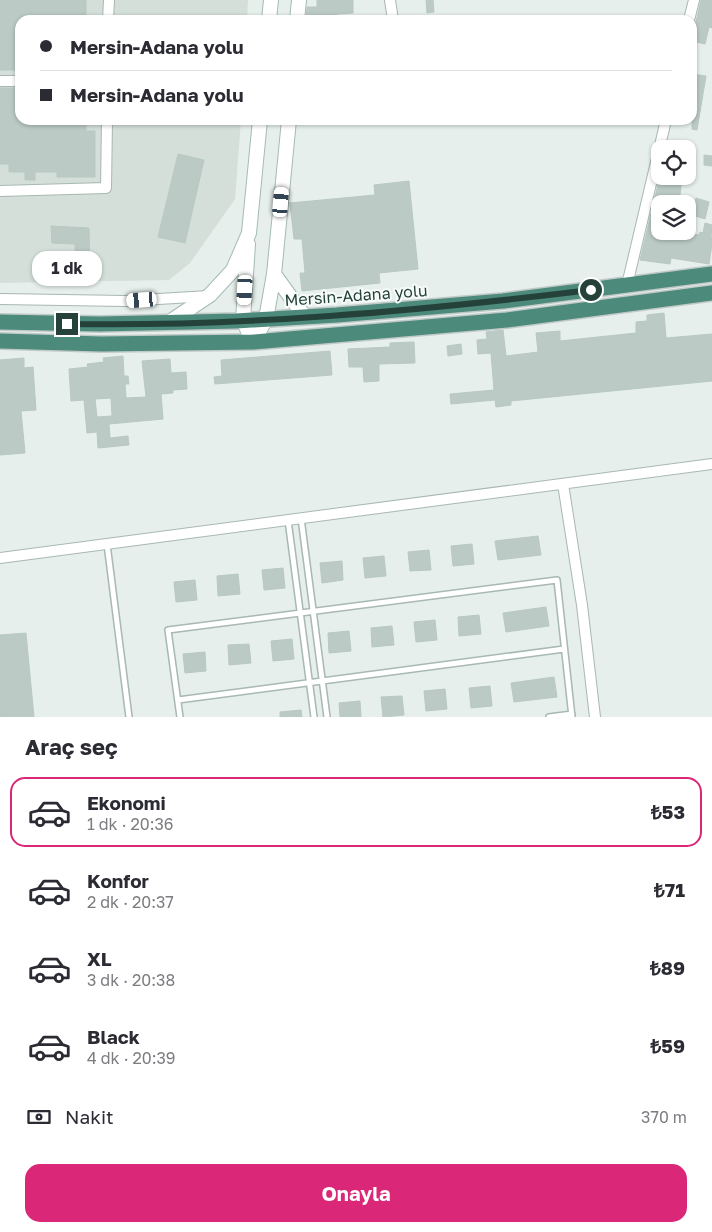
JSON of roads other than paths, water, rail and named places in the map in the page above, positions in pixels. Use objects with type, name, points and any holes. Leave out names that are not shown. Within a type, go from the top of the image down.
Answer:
[{"type":"highway","name":"Mersin-Adana yolu","points":[[0,322],[168,323],[305,317],[503,301],[712,274]]},
{"type":"highway","points":[[0,342],[101,344],[253,342],[507,320],[712,293]]},
{"type":"main road","points":[[270,15],[271,0]]},
{"type":"main road","points":[[298,15],[299,0]]},
{"type":"main road","points":[[253,342],[244,320],[249,233],[260,125]]},
{"type":"main road","points":[[253,342],[266,319],[274,274],[289,125]]},
{"type":"main road","points":[[168,323],[210,296],[233,270],[249,233]]},
{"type":"main road","points":[[274,274],[305,317]]},
{"type":"street","points":[[108,0],[108,15]]},
{"type":"street","points":[[390,0],[392,15]]},
{"type":"street","points":[[690,15],[694,0]]},
{"type":"street","points":[[0,81],[15,81]]},
{"type":"street","points":[[0,191],[106,188],[107,125]]},
{"type":"street","points":[[627,285],[665,125]]},
{"type":"street","points":[[0,299],[125,301],[210,296]]},
{"type":"street","points":[[0,558],[712,464]]},
{"type":"street","points":[[562,484],[582,605],[595,717]]},
{"type":"lane","points":[[301,518],[327,717]]},
{"type":"lane","points":[[288,520],[314,717]]},
{"type":"lane","points":[[106,544],[129,717]]},
{"type":"lane","points":[[180,717],[168,630],[557,580],[572,715],[549,717]]},
{"type":"lane","points":[[178,700],[564,649]]}]
